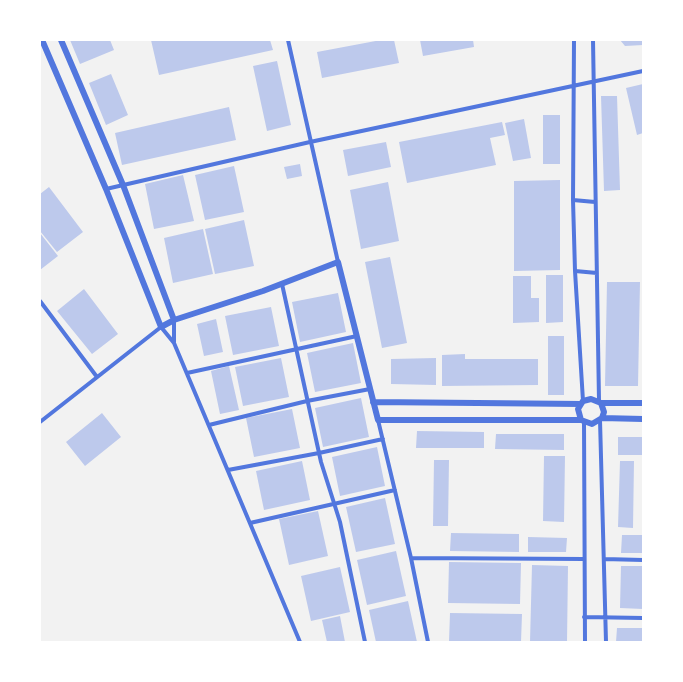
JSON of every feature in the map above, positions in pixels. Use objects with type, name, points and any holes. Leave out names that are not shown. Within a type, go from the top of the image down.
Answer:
[{"type":"street","points":[[42,40],[106,189],[161,326],[174,342],[300,642]]},
{"type":"street","points":[[62,40],[124,185],[174,320],[174,342]]},
{"type":"street","points":[[288,40],[338,262],[411,558],[428,642]]},
{"type":"street","points":[[574,40],[573,200],[582,403],[579,415],[583,421],[585,642]]},
{"type":"street","points":[[593,40],[600,402],[603,407],[601,419],[606,642]]},
{"type":"street","points":[[106,189],[310,142],[593,83],[643,71]]},
{"type":"street","points":[[573,200],[595,202]]},
{"type":"street","points":[[40,422],[161,326],[174,320],[282,284],[338,262]]},
{"type":"street","points":[[575,271],[597,273]]},
{"type":"street","points":[[282,284],[319,453],[340,522],[365,642]]},
{"type":"street","points":[[40,301],[97,377]]},
{"type":"street","points":[[187,373],[356,336]]},
{"type":"street","points":[[209,425],[307,401],[370,389]]},
{"type":"street","points":[[373,402],[582,403],[591,399],[600,402],[643,403]]},
{"type":"street","points":[[378,420],[583,421],[592,424],[601,419],[643,419]]},
{"type":"street","points":[[228,470],[319,453],[382,439]]},
{"type":"street","points":[[250,523],[395,490]]},
{"type":"street","points":[[411,558],[584,559]]},
{"type":"street","points":[[604,559],[643,560]]},
{"type":"street","points":[[584,617],[643,618]]},
{"type":"building","points":[[70,40],[110,40],[114,50],[80,64]]},
{"type":"building","points":[[151,40],[270,40],[273,50],[159,75]]},
{"type":"building","points":[[381,40],[394,40],[399,63],[322,78],[317,52]]},
{"type":"building","points":[[420,40],[473,40],[474,47],[423,56]]},
{"type":"building","points":[[620,40],[643,40],[643,45],[625,46]]},
{"type":"building","points":[[277,61],[291,125],[267,131],[253,66]]},
{"type":"building","points":[[111,74],[128,115],[106,125],[89,83]]},
{"type":"building","points":[[643,84],[643,133],[637,135],[626,88]]},
{"type":"building","points":[[601,96],[617,96],[620,190],[604,191]]},
{"type":"building","points":[[229,107],[236,140],[122,165],[115,133]]},
{"type":"building","points":[[543,115],[560,115],[560,164],[543,164]]},
{"type":"building","points":[[524,119],[531,158],[513,161],[505,123]]},
{"type":"building","points":[[502,122],[505,135],[490,138],[496,165],[407,183],[399,142]]},
{"type":"building","points":[[386,142],[391,167],[348,176],[343,150]]},
{"type":"building","points":[[300,164],[302,176],[287,179],[284,167]]},
{"type":"building","points":[[234,166],[244,212],[205,220],[195,175]]},
{"type":"building","points":[[183,175],[194,221],[154,229],[145,184]]},
{"type":"building","points":[[560,180],[560,270],[514,271],[514,181]]},
{"type":"building","points":[[388,182],[399,241],[361,249],[350,190]]},
{"type":"building","points":[[49,187],[83,232],[57,252],[40,231],[40,194]]},
{"type":"building","points":[[244,220],[254,266],[215,274],[205,229]]},
{"type":"building","points":[[203,229],[213,274],[173,283],[164,238]]},
{"type":"building","points":[[40,233],[58,256],[40,270]]},
{"type":"building","points":[[390,257],[407,343],[382,348],[365,262]]},
{"type":"building","points":[[546,275],[563,275],[563,322],[546,323]]},
{"type":"building","points":[[513,276],[531,276],[531,298],[539,298],[539,322],[513,323]]},
{"type":"building","points":[[607,282],[640,282],[638,386],[605,386]]},
{"type":"building","points":[[84,289],[118,334],[92,354],[57,311]]},
{"type":"building","points":[[338,293],[346,332],[300,342],[292,302]]},
{"type":"building","points":[[271,307],[279,346],[233,355],[225,316]]},
{"type":"building","points":[[216,319],[223,352],[204,356],[197,324]]},
{"type":"building","points":[[548,336],[564,336],[564,395],[548,395]]},
{"type":"building","points":[[353,343],[361,383],[315,392],[307,353]]},
{"type":"building","points":[[465,354],[465,359],[538,359],[538,385],[442,386],[442,355]]},
{"type":"building","points":[[281,358],[289,397],[243,406],[235,367]]},
{"type":"building","points":[[436,358],[436,385],[391,384],[391,359]]},
{"type":"building","points":[[229,366],[239,410],[220,414],[211,371]]},
{"type":"building","points":[[361,398],[369,437],[323,447],[315,408]]},
{"type":"building","points":[[292,409],[300,448],[254,457],[246,418]]},
{"type":"building","points":[[102,413],[121,437],[85,466],[66,442]]},
{"type":"building","points":[[417,431],[484,432],[484,448],[416,448]]},
{"type":"building","points":[[496,434],[564,434],[564,450],[495,449]]},
{"type":"building","points":[[618,437],[643,437],[643,455],[618,455]]},
{"type":"building","points":[[377,447],[385,486],[340,496],[332,457]]},
{"type":"building","points":[[544,456],[565,456],[564,522],[543,521]]},
{"type":"building","points":[[434,460],[449,460],[448,526],[433,526]]},
{"type":"building","points":[[302,461],[310,500],[264,510],[256,471]]},
{"type":"building","points":[[620,461],[634,461],[633,528],[618,527]]},
{"type":"building","points":[[385,498],[395,544],[356,552],[346,507]]},
{"type":"building","points":[[318,511],[328,556],[289,565],[279,519]]},
{"type":"building","points":[[451,533],[519,534],[519,552],[450,551]]},
{"type":"building","points":[[622,535],[643,535],[643,553],[621,553]]},
{"type":"building","points":[[528,537],[567,538],[566,552],[528,552]]},
{"type":"building","points":[[396,551],[406,596],[367,605],[357,560]]},
{"type":"building","points":[[449,562],[521,563],[520,604],[448,603]]},
{"type":"building","points":[[532,565],[568,566],[567,642],[530,642]]},
{"type":"building","points":[[621,566],[643,566],[643,609],[620,608]]},
{"type":"building","points":[[340,567],[350,612],[311,621],[301,576]]},
{"type":"building","points":[[408,601],[417,642],[376,642],[369,610]]},
{"type":"building","points":[[450,613],[522,614],[521,642],[449,642]]},
{"type":"building","points":[[340,616],[345,642],[327,642],[322,620]]},
{"type":"building","points":[[617,628],[643,628],[643,642],[616,642]]}]
